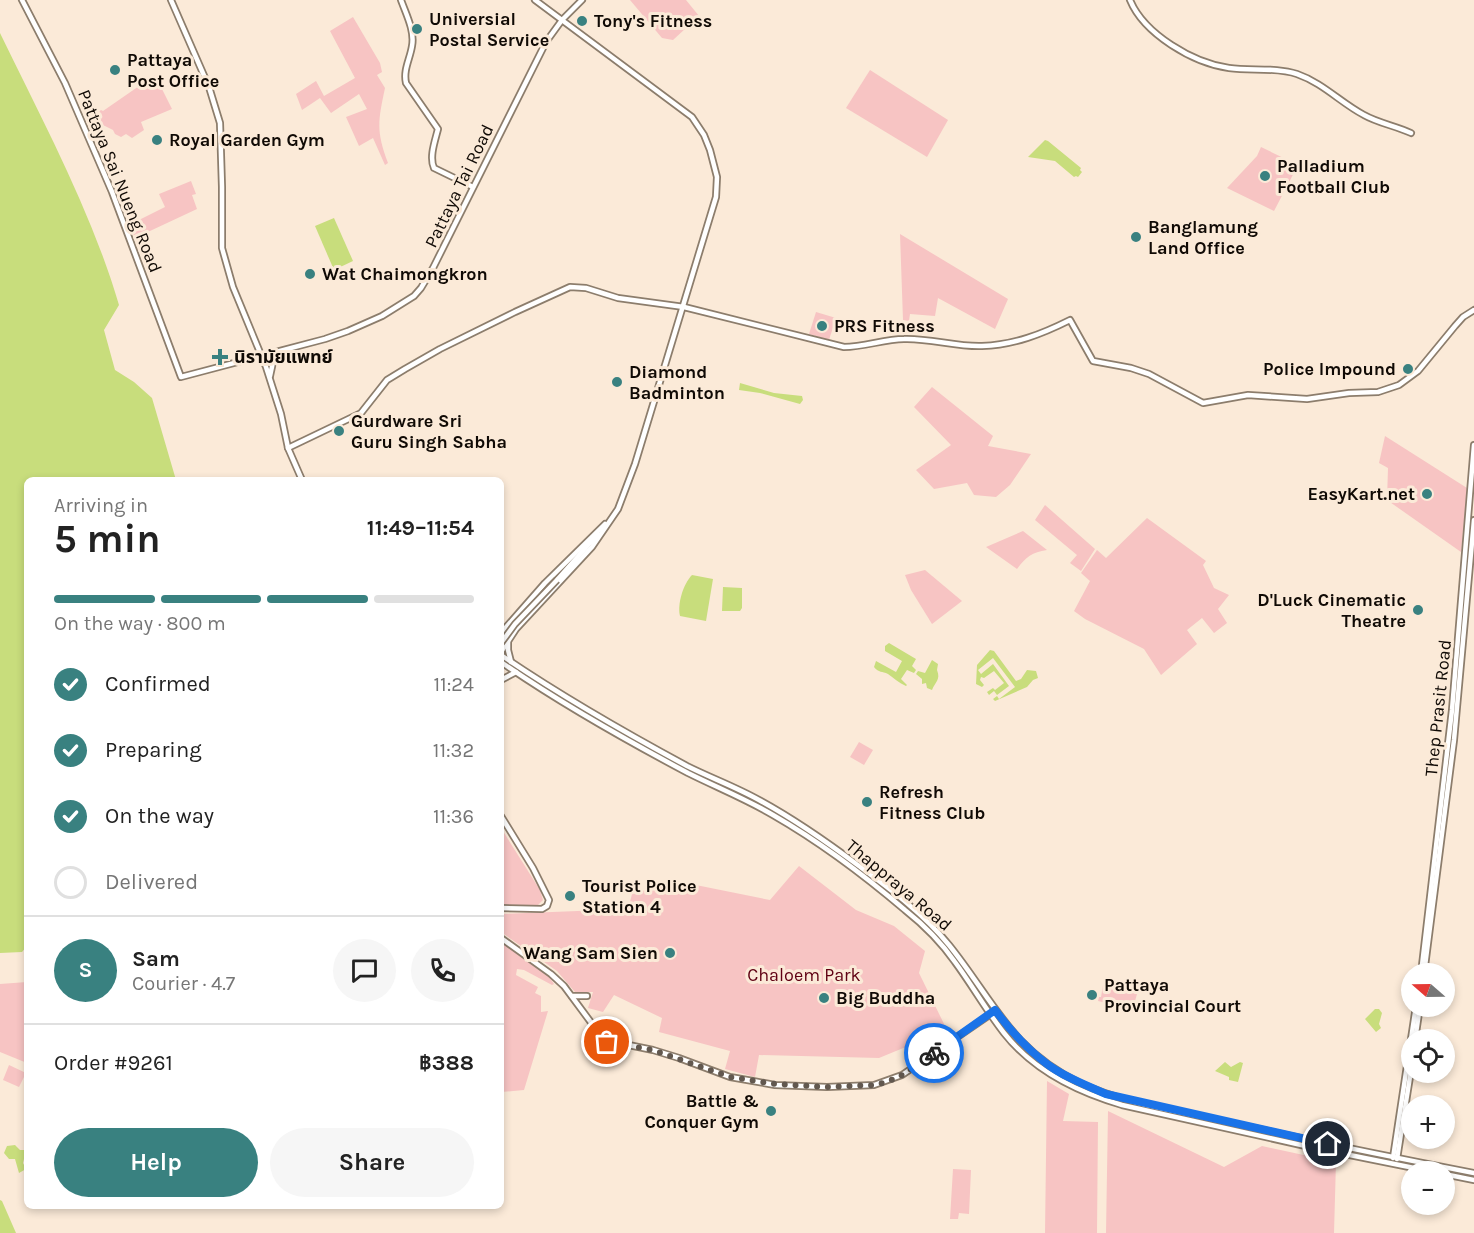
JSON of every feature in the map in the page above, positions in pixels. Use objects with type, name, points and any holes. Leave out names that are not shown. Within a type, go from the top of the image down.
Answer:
[{"type":"main road","name":"Pattaya Sai Nueng Road","points":[[22,0],[65,83],[109,185],[181,377]]},
{"type":"main road","points":[[171,0],[218,113],[222,162],[222,248],[233,287],[270,380],[281,414],[288,448],[301,477]]},
{"type":"main road","points":[[401,0],[413,38],[406,83],[438,129],[432,165],[472,187]]},
{"type":"main road","points":[[504,648],[516,629],[578,564],[612,518],[624,496],[716,197],[715,166],[708,142],[692,117],[536,0]]},
{"type":"main road","name":"Pattaya Tai Road","points":[[181,377],[261,357],[348,331],[392,310],[414,296],[427,280],[546,42],[561,20],[582,0]]},
{"type":"main road","points":[[1130,0],[1144,22],[1192,57],[1205,63],[1230,68],[1296,74],[1326,89],[1365,116],[1398,126],[1411,133]]},
{"type":"main road","points":[[288,448],[361,413],[387,380],[405,369],[514,312],[570,287],[586,288],[618,298],[684,307],[746,324],[853,347],[903,339],[981,346],[1006,343],[1040,335],[1070,320],[1093,361],[1149,374],[1203,403],[1248,395],[1307,399],[1349,393],[1378,392],[1399,385],[1418,371],[1449,332],[1463,317],[1474,310]]},
{"type":"main road","points":[[270,380],[273,362],[284,350]]},
{"type":"main road","name":"Thep Prasit Road","points":[[1423,963],[1452,710],[1474,445]]},
{"type":"main road","points":[[504,639],[612,518]]},
{"type":"main road","points":[[504,629],[586,540],[612,518]]},
{"type":"main road","name":"Thep Prasit Road","points":[[1423,963],[1456,720],[1474,520]]},
{"type":"main road","points":[[509,622],[511,628],[516,629]]},
{"type":"main road","points":[[509,639],[508,650],[511,662]]},
{"type":"main road","name":"Thappraya Road","points":[[504,656],[577,711],[771,813],[838,857],[928,930],[942,945],[992,1012],[1010,1040],[1044,1070],[1070,1086],[1103,1100],[1474,1173]]},
{"type":"main road","name":"Thappraya Road","points":[[504,664],[529,677]]},
{"type":"main road","points":[[504,678],[516,672]]},
{"type":"main road","points":[[504,821],[533,868],[549,900],[547,906],[542,909],[504,908]]},
{"type":"main road","points":[[504,940],[554,976],[572,996],[601,1038],[607,1042],[653,1050],[730,1077],[775,1084],[827,1087],[874,1085],[887,1082],[908,1072],[992,1012]]},
{"type":"main road","points":[[572,996],[588,996]]},
{"type":"main road","name":"Thappraya Road","points":[[992,1012],[1048,1065],[1106,1094],[1167,1112],[1401,1166]]},
{"type":"main road","points":[[1395,1165],[1416,1017]]},
{"type":"main road","points":[[1010,1040],[1015,1035]]},
{"type":"main road","points":[[1070,1086],[1074,1079]]},
{"type":"main road","points":[[1077,1089],[1080,1083]]},
{"type":"main road","points":[[1395,1157],[1409,1083]]},
{"type":"main road","points":[[1455,1176],[1474,1180]]},
{"type":"green space","points":[[630,0],[686,0],[699,16],[673,40],[662,38]]},
{"type":"green space","points":[[353,17],[380,63],[382,72],[377,75],[385,88],[379,126],[381,142],[388,163],[385,165],[373,138],[359,146],[346,117],[367,109],[359,94],[331,113],[320,98],[302,110],[296,94],[316,81],[324,96],[355,78],[330,31]]},
{"type":"green space","points":[[870,70],[948,120],[927,157],[846,108]]},
{"type":"green space","points":[[155,75],[172,109],[141,122],[144,130],[132,138],[126,134],[121,137],[103,125],[96,114]]},
{"type":"green space","name":"Palladium Football Club","points":[[1261,147],[1298,165],[1274,211],[1227,188],[1257,156]]},
{"type":"green space","points":[[191,181],[196,194],[192,195],[197,209],[135,238],[129,225],[165,207],[159,194]]},
{"type":"green space","points":[[900,234],[1008,299],[995,329],[938,298],[935,316],[910,314],[909,321],[903,320]]},
{"type":"green space","name":"PRS Fitness","points":[[816,312],[836,318],[829,340],[809,334]]},
{"type":"green space","points":[[932,387],[993,436],[988,446],[1031,454],[1010,485],[996,497],[974,495],[967,483],[934,489],[916,470],[951,445],[914,407]]},
{"type":"green space","name":"EasyKart.net","points":[[1385,436],[1467,488],[1461,552],[1387,500],[1388,468],[1379,463]]},
{"type":"green space","points":[[1045,505],[1095,549],[1081,571],[1070,563],[1077,555],[1035,520]]},
{"type":"green space","points":[[1147,518],[1206,561],[1203,565],[1214,588],[1229,595],[1218,609],[1227,623],[1214,633],[1202,618],[1187,630],[1197,644],[1161,675],[1144,649],[1074,611],[1090,581],[1081,573],[1097,550],[1106,558]]},
{"type":"green space","points":[[1023,531],[1047,550],[1030,556],[1017,569],[986,547]]},
{"type":"green space","points":[[925,570],[962,601],[932,624],[911,590],[905,575]]},
{"type":"green space","points":[[859,742],[873,750],[864,765],[850,757]]},
{"type":"green space","points":[[504,833],[540,890],[543,900],[538,905],[504,905]]},
{"type":"green space","name":"Chaloem Park","points":[[799,866],[856,910],[894,926],[925,951],[919,973],[947,1030],[879,1058],[759,1055],[755,1077],[725,1069],[730,1051],[659,1032],[662,1018],[614,995],[603,1012],[588,1008],[593,992],[575,992],[557,971],[504,934],[504,914],[603,910],[627,914],[632,894],[676,881],[770,900]]},
{"type":"green space","points":[[504,944],[547,974],[554,984],[517,969],[516,975],[538,987],[535,993],[541,996],[541,1012],[548,1011],[524,1090],[504,1092]]},
{"type":"green space","points":[[24,982],[24,1062],[0,1052],[0,984]]},
{"type":"green space","points":[[1105,984],[1137,994],[1132,1012],[1098,1001]]},
{"type":"green space","points":[[9,1065],[24,1072],[19,1087],[3,1080]]},
{"type":"green space","points":[[1047,1081],[1069,1094],[1063,1121],[1098,1122],[1097,1233],[1045,1233]]},
{"type":"green space","points":[[1108,1111],[1224,1167],[1262,1146],[1336,1162],[1334,1233],[1106,1233]]},
{"type":"green space","points":[[953,1169],[971,1170],[969,1214],[959,1213],[958,1219],[950,1219]]},
{"type":"shaded area","points":[[0,33],[65,167],[108,270],[119,305],[104,330],[115,370],[134,382],[152,398],[175,477],[24,477],[24,950],[22,952],[0,953]]},
{"type":"shaded area","points":[[1045,140],[1081,168],[1082,172],[1078,177],[1074,177],[1055,161],[1028,157]]},
{"type":"shaded area","points":[[334,218],[353,261],[334,270],[315,226]]},
{"type":"shaded area","points":[[740,383],[774,393],[802,396],[803,400],[800,404],[739,390]]},
{"type":"shaded area","points":[[692,575],[713,579],[706,621],[680,616],[679,606],[682,595]]},
{"type":"shaded area","points":[[723,587],[742,588],[740,611],[722,611]]},
{"type":"shaded area","points":[[889,643],[916,659],[912,666],[916,670],[914,673],[907,670],[901,679],[906,686],[874,667],[876,661],[896,672],[902,661],[885,651],[885,646]]},
{"type":"shaded area","points":[[990,650],[994,651],[1016,681],[1021,679],[1027,670],[1036,671],[1038,678],[1027,687],[995,701],[993,699],[997,696],[999,699],[1015,687],[993,658],[978,670],[981,674],[993,664],[1009,686],[997,695],[994,691],[989,695],[987,692],[993,688],[995,690],[1004,683],[994,671],[984,678],[981,677],[980,680],[984,685],[982,687],[976,684],[977,665]]},
{"type":"shaded area","points":[[932,660],[938,664],[938,676],[932,690],[927,688],[926,683],[922,684],[922,679],[916,674],[918,671],[925,673]]},
{"type":"shaded area","points":[[1375,1009],[1379,1009],[1382,1013],[1379,1024],[1381,1028],[1376,1032],[1365,1019]]},
{"type":"shaded area","points":[[1225,1062],[1231,1067],[1240,1062],[1243,1063],[1238,1082],[1229,1080],[1229,1077],[1215,1071]]},
{"type":"shaded area","points":[[15,1145],[20,1150],[24,1150],[24,1170],[19,1173],[15,1159],[9,1159],[4,1153],[7,1146]]},
{"type":"shaded area","points":[[0,1200],[2,1201],[16,1233],[0,1233]]},
{"type":"way so far","points":[[607,1042],[653,1050],[730,1077],[753,1082],[827,1087],[874,1085],[887,1082],[902,1075],[934,1053]]},
{"type":"place","name":"Tony's Fitness","points":[[582,21]]},
{"type":"place","name":"Universial Postal Service","points":[[417,29]]},
{"type":"place","name":"Pattaya Post Office","points":[[115,70]]},
{"type":"place","name":"Royal Garden Gym","points":[[157,140]]},
{"type":"place","name":"Palladium Football Club","points":[[1265,176]]},
{"type":"place","name":"Banglamung Land Office","points":[[1136,237]]},
{"type":"place","name":"Wat Chaimongkron","points":[[310,274]]},
{"type":"place","name":"PRS Fitness","points":[[822,326]]},
{"type":"place","name":"นิรามัยแพทย์","points":[[220,357]]},
{"type":"place","name":"Police Impound","points":[[1408,369]]},
{"type":"place","name":"Diamond Badminton","points":[[617,382]]},
{"type":"place","name":"Gurdware Sri Guru Singh Sabha","points":[[339,431]]},
{"type":"place","name":"EasyKart.net","points":[[1427,494]]},
{"type":"place","name":"D'Luck Cinematic Theatre","points":[[1418,610]]},
{"type":"place","name":"Refresh Fitness Club","points":[[867,802]]},
{"type":"place","name":"Tourist Police Station 4","points":[[570,896]]},
{"type":"place","name":"Wang Sam Sien","points":[[670,953]]},
{"type":"place","name":"Pattaya Provincial Court","points":[[1092,995]]},
{"type":"place","name":"Big Buddha","points":[[824,998]]},
{"type":"place","name":"Battle & Conquer Gym","points":[[771,1111]]},
{"type":"route","points":[[934,1053],[995,1010],[1015,1035],[1048,1065],[1106,1094],[1328,1144]]}]
